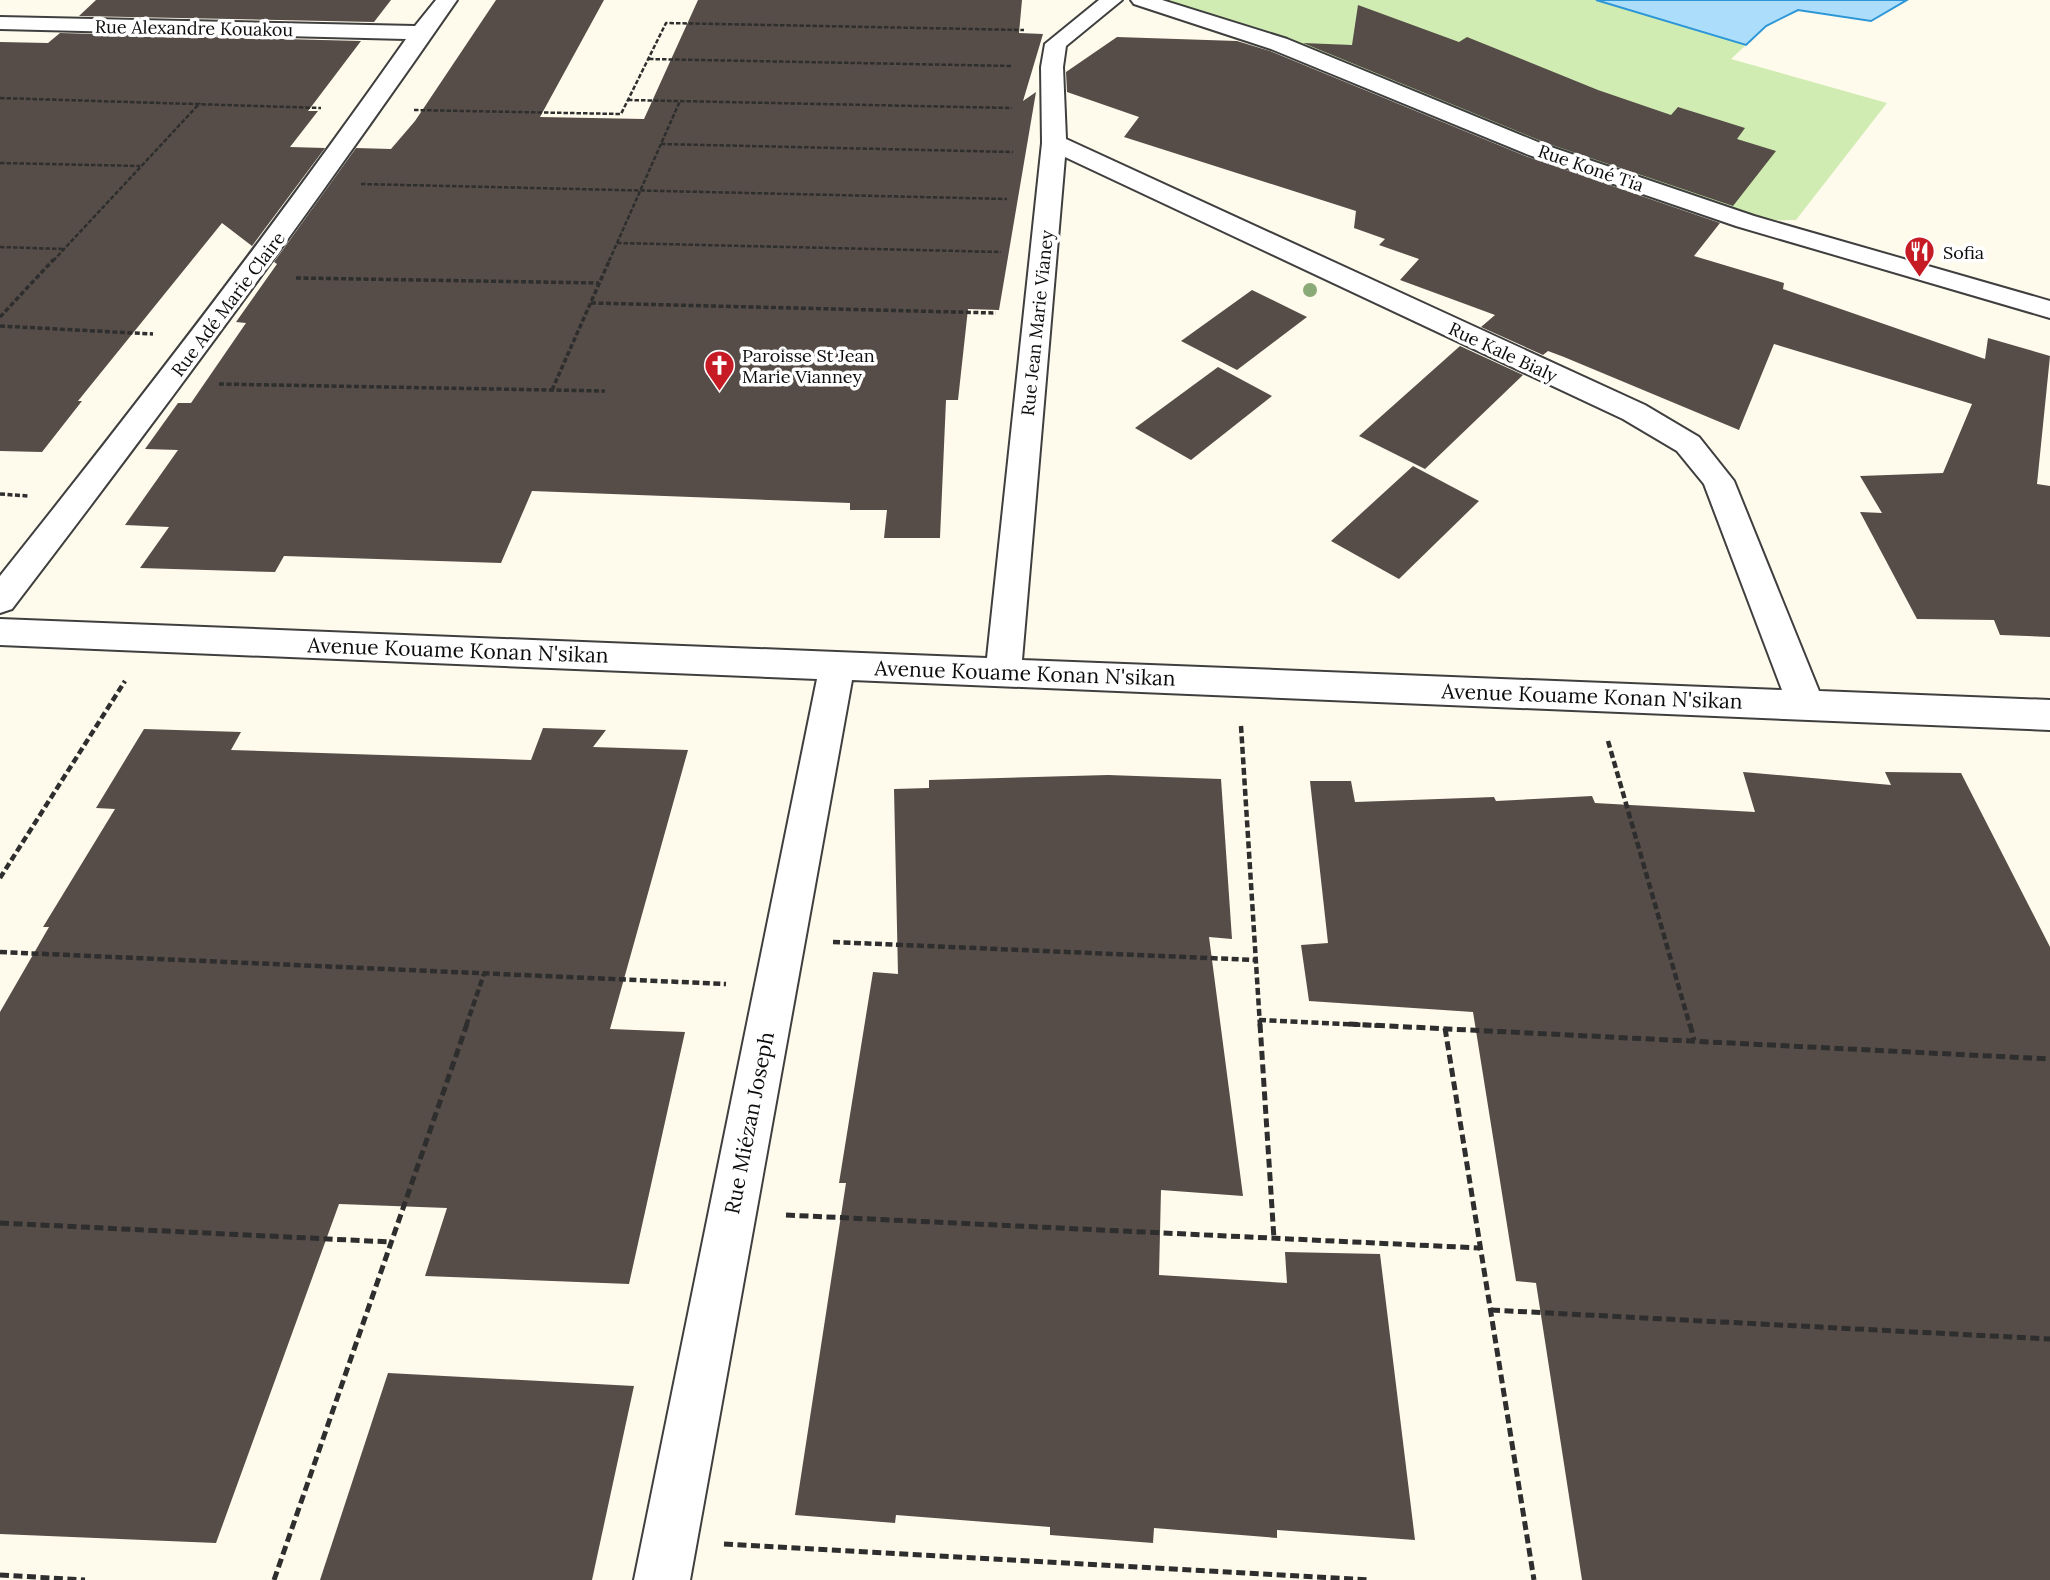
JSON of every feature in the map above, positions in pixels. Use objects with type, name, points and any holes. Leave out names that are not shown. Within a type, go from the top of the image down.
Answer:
[{"type":"street","name":"Rue Adé Marie Claire","points":[[0,600],[204,337],[318,183],[421,33],[447,0]]},
{"type":"street","name":"Rue Jean Marie Vianey","points":[[1003,672],[1049,200],[1053,135],[1052,67],[1056,44],[1112,0]]},
{"type":"street","name":"Rue Koné Tia","points":[[1142,0],[1279,44],[1537,150],[1745,221],[2050,310]]},
{"type":"street","name":"Rue Alexandre Kouakou","points":[[0,23],[421,33]]},
{"type":"street","name":"Rue Kale Bialy","points":[[1053,135],[1634,412],[1688,444],[1718,481],[1806,705]]},
{"type":"street","name":"Avenue Kouame Konan N'sikan","points":[[0,632],[2050,715]]},
{"type":"street","name":"Rue Miézan Joseph","points":[[665,1560],[837,666]]},
{"type":"path","points":[[0,98],[368,110],[621,114],[666,23],[1070,31]]},
{"type":"path","points":[[649,59],[1052,67]]},
{"type":"path","points":[[628,100],[680,101],[1053,135]]},
{"type":"path","points":[[552,390],[680,101]]},
{"type":"path","points":[[0,317],[200,103]]},
{"type":"path","points":[[661,144],[1053,135]]},
{"type":"path","points":[[0,163],[141,167]]},
{"type":"path","points":[[318,183],[1049,200]]},
{"type":"path","points":[[617,243],[1044,253]]},
{"type":"path","points":[[0,247],[64,249]]},
{"type":"path","points":[[248,277],[599,283]]},
{"type":"path","points":[[591,303],[1038,314]]},
{"type":"path","points":[[0,326],[204,337]]},
{"type":"path","points":[[169,383],[605,391]]},
{"type":"path","points":[[0,878],[152,638]]},
{"type":"path","points":[[1238,681],[1273,1239]]},
{"type":"path","points":[[1595,696],[1694,1040]]},
{"type":"path","points":[[783,940],[1255,960]]},
{"type":"path","points":[[0,952],[775,986]]},
{"type":"path","points":[[274,1580],[484,974]]},
{"type":"path","points":[[1259,1020],[2050,1059]]},
{"type":"path","points":[[1445,1028],[1534,1580]]},
{"type":"path","points":[[732,1212],[1480,1248]]},
{"type":"path","points":[[0,1223],[391,1242]]},
{"type":"path","points":[[1490,1310],[2050,1339]]},
{"type":"path","points":[[665,1560],[1370,1580]]},
{"type":"path","points":[[0,1575],[85,1580]]},
{"type":"green space","points":[[1141,0],[1596,0],[1746,45],[1731,59],[1887,103],[1796,220],[1745,221]]},
{"type":"water","points":[[1596,0],[1907,0],[1871,21],[1798,10],[1766,26],[1746,45]]},
{"type":"building","points":[[96,0],[391,0],[374,22],[79,16]]},
{"type":"building","points":[[496,0],[604,0],[540,117],[644,119],[698,0],[1022,0],[1019,33],[1043,34],[1023,101],[1036,92],[999,310],[968,309],[958,400],[946,400],[940,538],[884,538],[887,510],[850,510],[850,503],[532,491],[501,563],[284,556],[275,572],[140,568],[169,527],[125,525],[178,450],[145,449],[178,403],[191,403],[246,323],[236,322],[277,264],[274,262],[356,148],[391,149],[415,121]]},
{"type":"building","points":[[1358,5],[1459,42],[1467,37],[1598,90],[1671,115],[1678,107],[1745,128],[1737,139],[1776,151],[1733,206],[1546,143],[1303,43],[1352,45]]},
{"type":"building","points":[[60,33],[361,41],[308,111],[318,111],[290,147],[325,148],[252,246],[222,223],[78,401],[82,401],[42,452],[0,451],[0,42],[48,43]]},
{"type":"building","points":[[1117,37],[1237,41],[1270,51],[1528,157],[1720,223],[1694,256],[1784,283],[1783,289],[1985,359],[1988,338],[2050,356],[2037,484],[2050,486],[2050,637],[2000,635],[1994,620],[1917,619],[1860,512],[1882,513],[1860,476],[1943,473],[1972,404],[1774,344],[1739,430],[1564,357],[1548,351],[1543,355],[1481,327],[1495,315],[1400,280],[1419,259],[1379,245],[1385,239],[1354,228],[1356,211],[1124,137],[1139,117],[1067,92],[1066,72]]},
{"type":"building","points":[[1252,290],[1307,317],[1237,370],[1181,341]]},
{"type":"building","points":[[1460,346],[1523,375],[1425,469],[1359,436]]},
{"type":"building","points":[[1218,367],[1272,396],[1191,460],[1135,428]]},
{"type":"building","points":[[1413,466],[1479,501],[1399,579],[1331,541]]},
{"type":"building","points":[[543,728],[606,730],[593,747],[688,750],[610,1029],[685,1032],[629,1284],[425,1276],[447,1208],[339,1204],[216,1543],[0,1534],[0,1012],[49,927],[43,927],[115,809],[96,808],[144,729],[241,732],[231,750],[531,760]]},
{"type":"building","points":[[1743,772],[1891,785],[1885,772],[1961,773],[2050,947],[2050,1580],[1582,1580],[1536,1283],[1516,1281],[1473,1012],[1309,1001],[1301,945],[1328,943],[1310,781],[1351,781],[1355,802],[1494,797],[1496,801],[1592,796],[1595,803],[1755,812]]},
{"type":"building","points":[[1108,775],[1221,779],[1232,939],[1209,937],[1243,1196],[1161,1190],[1159,1275],[1287,1283],[1285,1252],[1380,1254],[1415,1540],[1277,1530],[1277,1538],[1154,1528],[1153,1543],[1050,1535],[1050,1527],[896,1515],[895,1523],[795,1515],[846,1183],[839,1183],[873,972],[898,974],[894,789],[929,788],[929,780]]},
{"type":"building","points":[[388,1373],[634,1386],[592,1580],[320,1580]]},
{"type":"place","name":"Sofia","points":[[1920,279]]},
{"type":"place","name":"Paroisse St Jean Marie Vianney","points":[[719,392]]}]
